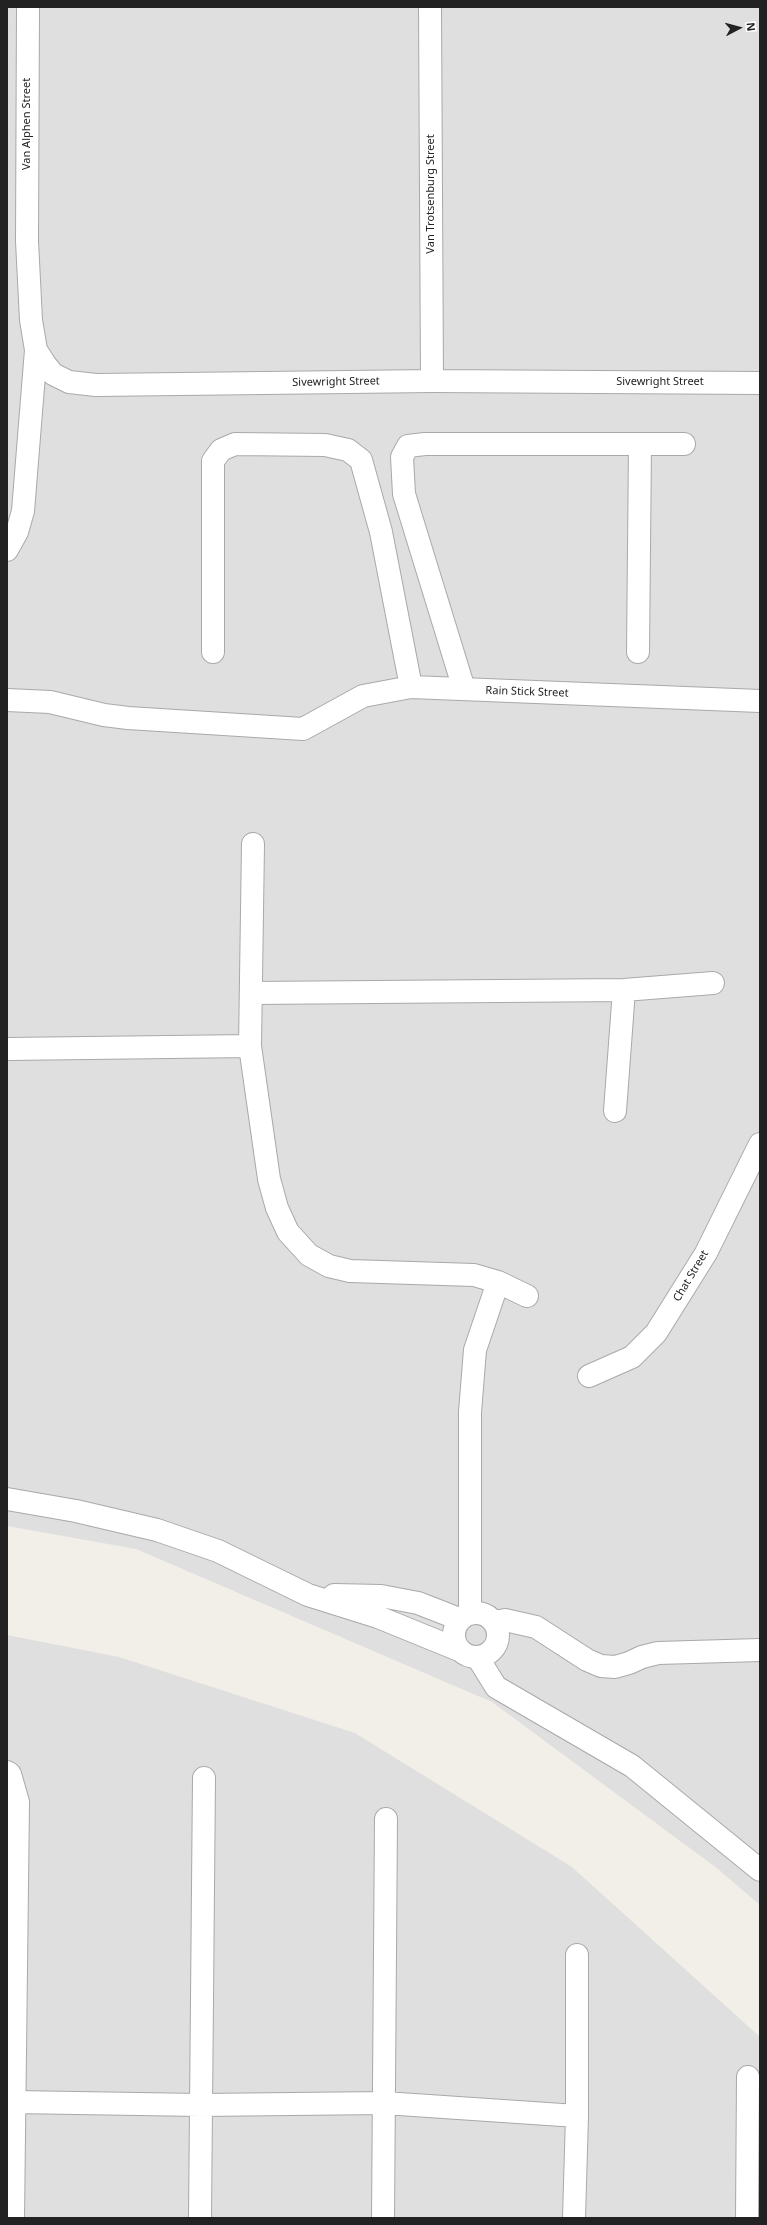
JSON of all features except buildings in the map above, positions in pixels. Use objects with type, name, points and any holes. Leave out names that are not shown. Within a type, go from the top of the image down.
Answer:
[{"type":"street","name":"Van Alphen Street","points":[[27,241],[28,7]]},
{"type":"street","name":"Van Trotsenburg Street","points":[[430,7],[432,381]]},
{"type":"street","name":"Sivewright Street","points":[[27,241],[31,320],[36,350],[53,374],[69,382],[96,385],[432,381],[760,383]]},
{"type":"street","points":[[7,550],[17,532],[23,511],[36,350]]},
{"type":"street","points":[[213,652],[213,462],[221,450],[235,444],[325,446],[348,450],[361,460],[381,532],[411,687]]},
{"type":"street","points":[[464,689],[404,494],[402,457],[408,446],[426,444],[684,444]]},
{"type":"street","points":[[638,652],[640,445]]},
{"type":"street","name":"Rain Stick Street","points":[[7,700],[50,702],[104,715],[128,718],[303,729],[363,696],[411,687],[760,701]]},
{"type":"street","points":[[253,844],[252,994],[250,1046],[269,1179],[276,1208],[288,1232],[309,1254],[329,1266],[350,1271],[474,1275],[498,1282],[527,1296]]},
{"type":"street","points":[[252,994],[624,990],[713,983]]},
{"type":"street","points":[[615,1111],[624,990]]},
{"type":"street","points":[[7,1049],[250,1046]]},
{"type":"street","name":"Chat Street","points":[[589,1376],[632,1357],[656,1333],[706,1253],[760,1144]]},
{"type":"street","points":[[498,1282],[475,1350],[470,1412],[464,1616],[454,1629],[454,1640],[486,1673],[496,1687],[632,1766],[760,1870]]},
{"type":"street","points":[[7,1499],[76,1511],[157,1530],[218,1551],[308,1594],[378,1617],[469,1654],[490,1654],[497,1644],[498,1633],[494,1622],[483,1614],[464,1616],[418,1603],[382,1596],[308,1594]]},
{"type":"street","points":[[494,1622],[505,1620],[536,1627],[587,1660],[601,1666],[615,1666],[629,1663],[642,1657],[658,1653],[760,1650]]},
{"type":"street","points":[[7,1772],[10,1774],[18,1802],[13,2218]]},
{"type":"street","points":[[200,2218],[204,1778]]},
{"type":"street","points":[[383,2218],[386,1818]]},
{"type":"street","points":[[574,2218],[577,2116],[577,1955]]},
{"type":"street","points":[[747,2218],[748,2077]]},
{"type":"street","points":[[14,2102],[200,2105],[384,2103],[577,2116]]},
{"type":"shaded area","points":[[7,7],[760,7],[760,1905],[718,1869],[492,1702],[136,1549],[7,1526]]},
{"type":"shaded area","points":[[7,1635],[119,1657],[355,1733],[572,1867],[760,2037],[760,2218],[7,2218]]}]
